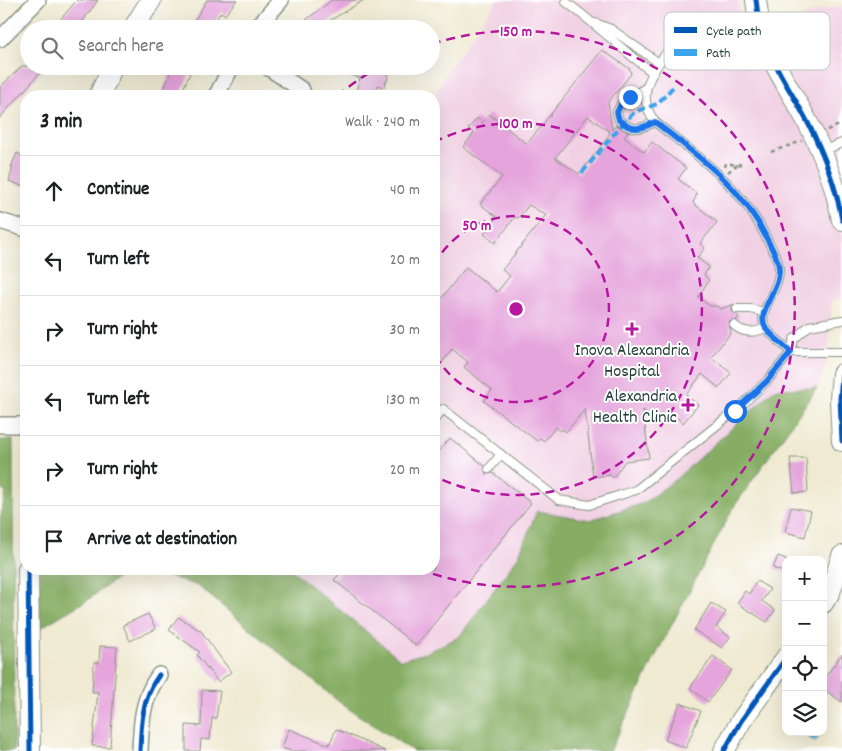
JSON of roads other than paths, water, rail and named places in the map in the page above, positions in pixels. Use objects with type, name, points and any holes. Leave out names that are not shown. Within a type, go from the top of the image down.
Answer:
[{"type":"street","points":[[0,39],[38,0]]},
{"type":"street","points":[[139,20],[151,0]]},
{"type":"street","points":[[264,20],[281,0]]},
{"type":"street","points":[[777,70],[822,151],[836,191],[842,220]]},
{"type":"street","points":[[102,90],[109,75]]},
{"type":"street","points":[[219,90],[227,75]]},
{"type":"street","points":[[280,75],[302,90]]},
{"type":"street","points":[[0,222],[20,227]]},
{"type":"street","points":[[842,374],[840,414],[842,441]]},
{"type":"street","points":[[0,426],[20,425]]},
{"type":"street","points":[[824,601],[830,592],[842,556]]},
{"type":"street","points":[[28,575],[30,751]]},
{"type":"street","points":[[724,751],[742,721],[782,664]]},
{"type":"street","points":[[140,751],[142,713],[146,696],[159,676]]},
{"type":"lane","points":[[566,2],[594,23],[606,37],[652,72]]},
{"type":"lane","points":[[594,23],[611,29],[659,63]]},
{"type":"lane","points":[[664,57],[652,72],[645,88],[647,108],[655,122],[720,174],[748,205],[758,220],[778,264],[779,274],[778,284],[764,312],[766,328],[791,352],[842,352]]},
{"type":"lane","points":[[645,88],[621,104],[617,112],[619,120],[630,129],[642,128],[655,122]]},
{"type":"lane","points":[[822,151],[842,143]]},
{"type":"lane","points":[[737,309],[751,309],[764,312]]},
{"type":"lane","points":[[440,413],[443,409],[559,500],[590,505],[636,490],[741,406],[767,381],[791,352],[794,339],[809,326],[842,320]]},
{"type":"lane","points":[[734,325],[741,331],[749,332],[766,328]]},
{"type":"lane","points":[[489,469],[501,454]]},
{"type":"water","points":[[806,736],[819,736],[815,742]]},
{"type":"place","name":"Inova Alexandria Hospital","points":[[632,329]]},
{"type":"place","name":"Alexandria Health Clinic","points":[[688,405]]}]
